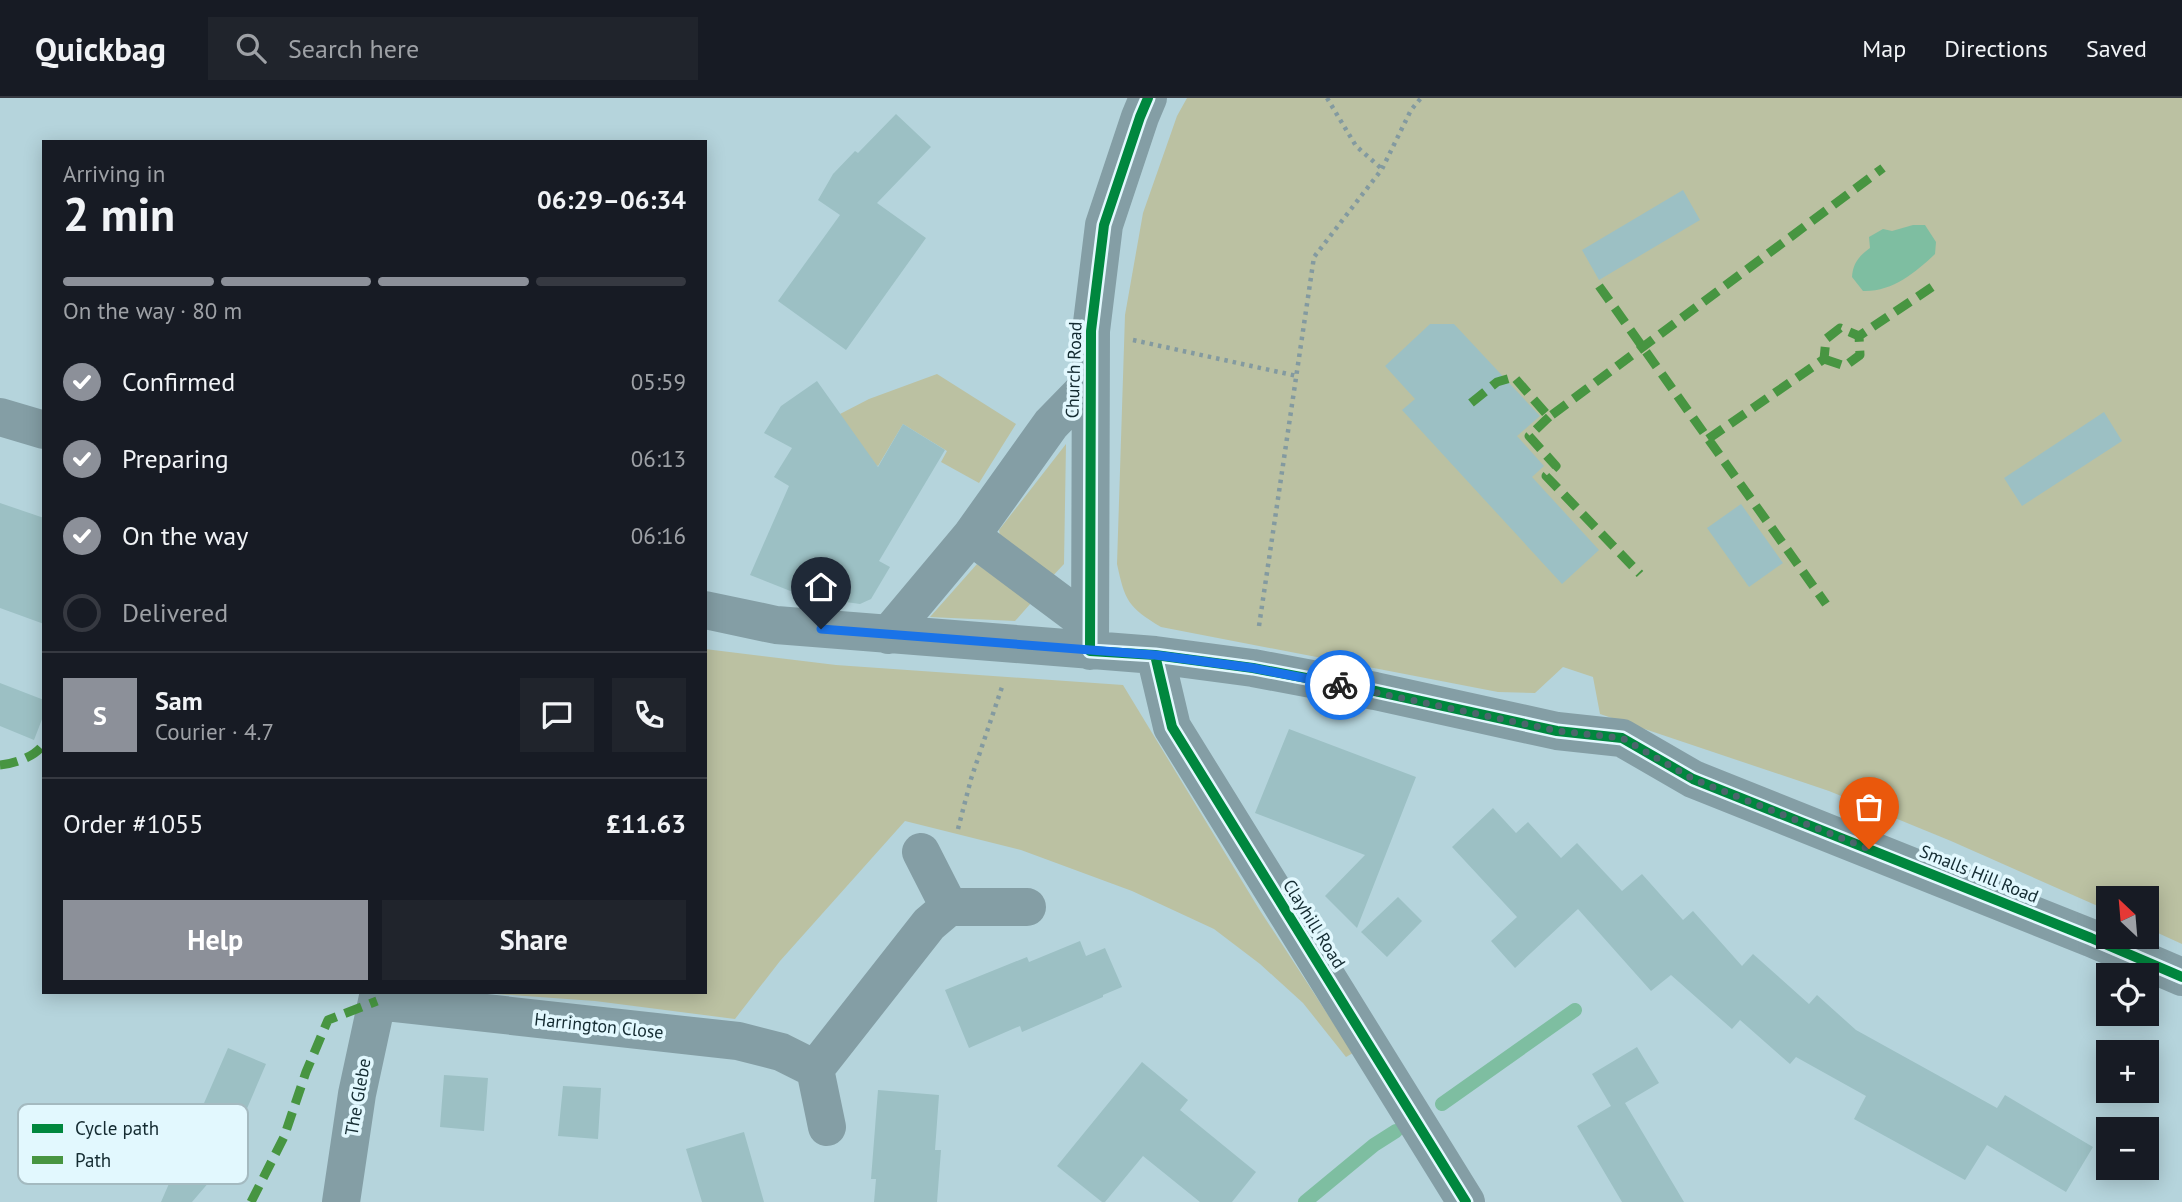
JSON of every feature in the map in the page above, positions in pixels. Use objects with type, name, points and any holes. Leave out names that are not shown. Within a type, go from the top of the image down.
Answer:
[{"type":"street","name":"Church Road","points":[[1090,638],[1091,331],[1104,225],[1148,98]]},
{"type":"street","points":[[888,635],[971,536],[1051,424],[1090,384]]},
{"type":"street","points":[[0,417],[42,429]]},
{"type":"street","points":[[971,536],[1090,638]]},
{"type":"street","name":"Smalls Hill Road","points":[[707,610],[776,625],[888,635],[1017,643],[1090,638],[1155,655],[1253,668],[1376,691],[1558,731],[1622,738],[1693,779],[2182,977]]},
{"type":"street","name":"Clayhill Road","points":[[1155,655],[1172,727],[1466,1202]]},
{"type":"street","points":[[921,852],[948,907]]},
{"type":"street","points":[[827,1127],[815,1069],[929,924],[948,907],[1027,907]]},
{"type":"street","name":"Harrington Close","points":[[378,997],[738,1041],[781,1052],[815,1069]]},
{"type":"street","name":"The Glebe","points":[[341,1202],[357,1094],[378,997]]},
{"type":"path","points":[[1327,98],[1356,146],[1382,169]]},
{"type":"path","points":[[1253,668],[1314,257],[1382,169],[1411,110],[1421,98]]},
{"type":"path","points":[[1091,331],[1297,376]]},
{"type":"path","points":[[958,830],[971,779],[1017,643]]},
{"type":"shaded area","points":[[1187,98],[2182,98],[2182,944],[2160,934],[2160,886],[2096,886],[2096,905],[1829,791],[1600,714],[1593,677],[1563,667],[1535,693],[1498,692],[1161,627],[1141,614],[1126,595],[1117,564],[1125,315],[1143,213],[1177,116]]},
{"type":"shaded area","points":[[1913,225],[1925,225],[1936,242],[1935,254],[1893,285],[1863,291],[1852,277],[1857,260],[1870,248],[1869,237],[1883,229],[1892,231]]},
{"type":"shaded area","points":[[937,374],[1016,424],[979,483],[941,462],[947,451],[903,424],[878,466],[845,446],[840,414],[869,399]]},
{"type":"shaded area","points":[[1066,444],[1064,564],[1049,580],[1001,543],[999,530]]},
{"type":"shaded area","points":[[977,564],[1031,603],[1015,621],[930,617]]},
{"type":"shaded area","points":[[707,649],[836,665],[1123,685],[1259,909],[1353,1053],[1346,1057],[1303,1003],[1260,964],[1214,929],[1132,891],[1021,850],[905,821],[780,961],[735,1019],[595,1001],[497,994],[707,994]]},
{"type":"building","points":[[896,114],[931,147],[877,203],[926,238],[846,350],[778,301],[840,215],[818,200],[833,174]]},
{"type":"building","points":[[1683,190],[1700,220],[1599,280],[1582,250]]},
{"type":"building","points":[[1430,324],[1454,324],[1540,416],[1517,436],[1544,466],[1532,477],[1599,550],[1562,584],[1402,410],[1415,399],[1385,366]]},
{"type":"building","points":[[817,381],[878,467],[903,424],[945,450],[879,561],[890,567],[871,599],[860,604],[803,596],[750,575],[789,486],[774,477],[792,448],[764,433],[781,406]]},
{"type":"building","points":[[2104,412],[2122,441],[2022,506],[2004,478]]},
{"type":"building","points":[[0,503],[42,517],[42,623],[0,608]]},
{"type":"building","points":[[1741,504],[1783,563],[1749,587],[1707,528]]},
{"type":"building","points":[[0,683],[42,699],[42,719],[34,740],[0,726]]},
{"type":"building","points":[[1289,729],[1416,777],[1357,928],[1325,896],[1365,855],[1255,813]]},
{"type":"building","points":[[1493,808],[1516,833],[1528,822],[1561,858],[1577,843],[1622,891],[1642,874],[1683,920],[1693,911],[1742,966],[1753,954],[1809,1004],[1817,995],[1856,1030],[1997,1108],[2005,1095],[2093,1147],[2066,1192],[1987,1145],[1965,1180],[1854,1119],[1866,1096],[1796,1057],[1790,1064],[1740,1020],[1732,1029],[1671,975],[1651,991],[1578,909],[1515,968],[1491,941],[1517,917],[1452,847]]},
{"type":"building","points":[[1398,897],[1422,921],[1387,957],[1361,932]]},
{"type":"building","points":[[1080,941],[1086,956],[1105,948],[1122,987],[1022,1032],[1020,1026],[969,1048],[945,990],[1027,957],[1029,962]]},
{"type":"building","points":[[1637,1047],[1659,1083],[1625,1103],[1684,1202],[1622,1202],[1577,1126],[1611,1106],[1592,1074]]},
{"type":"building","points":[[228,1048],[266,1064],[248,1106],[248,1104],[204,1104]]},
{"type":"building","points":[[1142,1062],[1188,1100],[1180,1110],[1256,1172],[1232,1202],[1200,1202],[1143,1156],[1105,1202],[1057,1166]]},
{"type":"building","points":[[444,1075],[488,1078],[484,1131],[440,1127]]},
{"type":"building","points":[[563,1086],[601,1088],[598,1139],[558,1136]]},
{"type":"building","points":[[878,1090],[939,1095],[935,1150],[941,1150],[937,1202],[874,1202],[876,1179],[871,1179]]},
{"type":"building","points":[[744,1132],[764,1202],[702,1202],[686,1149]]},
{"type":"building","points":[[169,1184],[207,1184],[192,1202],[161,1202]]},
{"type":"waterway","points":[[1442,1104],[1575,1010]]},
{"type":"waterway","points":[[1305,1202],[1374,1145],[1396,1131]]},
{"type":"marked path","points":[[1471,403],[1497,382],[1514,377],[1549,417],[1883,168]]},
{"type":"marked path","points":[[1599,286],[1826,604]]},
{"type":"marked path","points":[[1708,439],[1824,359],[1826,339],[1840,328],[1859,336],[1932,287]]},
{"type":"marked path","points":[[1824,359],[1845,366],[1860,355],[1859,336]]},
{"type":"marked path","points":[[1549,417],[1529,436],[1556,466],[1546,476],[1640,574]]},
{"type":"marked path","points":[[0,765],[25,758],[42,746]]},
{"type":"marked path","points":[[251,1202],[284,1137],[306,1072],[328,1020],[377,1001]]},
{"type":"cycle path","points":[[1148,98],[1104,225],[1091,331],[1090,651],[1155,655],[1253,668],[1375,691],[1557,731],[1622,738],[1693,779],[2182,977]]},
{"type":"cycle path","points":[[1155,655],[1172,727],[1466,1202]]},
{"type":"way so far","points":[[1340,685],[1558,731],[1622,738],[1693,779],[1869,849]]},
{"type":"route","points":[[821,629],[1155,655],[1253,668],[1340,685]]}]
